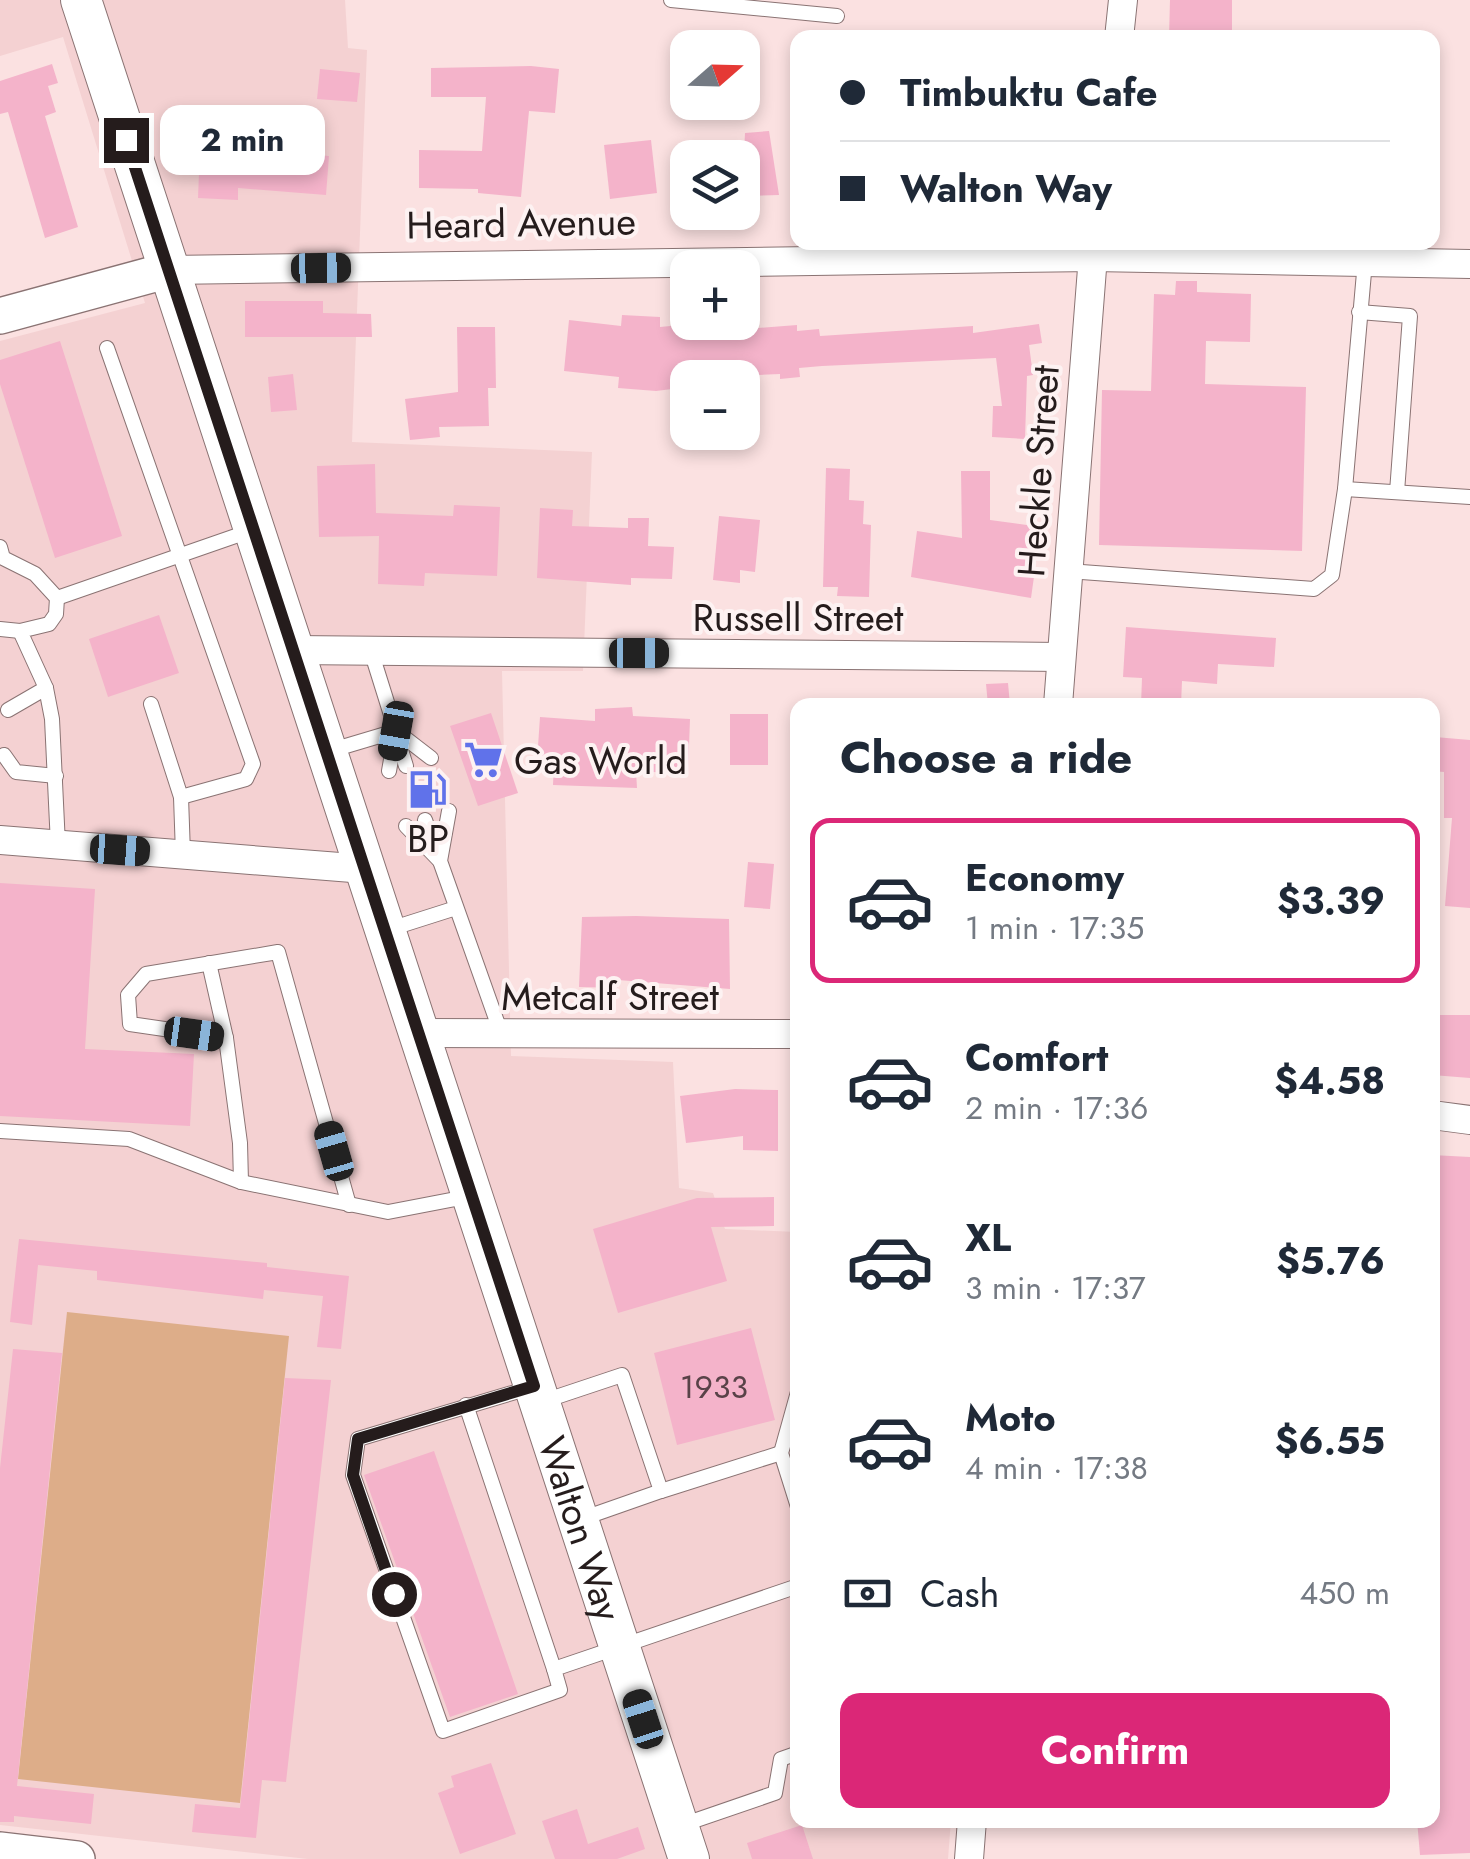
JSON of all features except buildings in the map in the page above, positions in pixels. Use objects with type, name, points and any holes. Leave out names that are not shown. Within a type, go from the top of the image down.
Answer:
[{"type":"main road","name":"Walton Way","points":[[81,0],[684,1843]]},
{"type":"street","points":[[1120,30],[1123,0]]},
{"type":"street","name":"Heard Avenue","points":[[0,316],[169,270],[1093,250],[1470,264]]},
{"type":"street","name":"Heckle Street","points":[[1059,698],[1093,250]]},
{"type":"street","name":"Russell Street","points":[[293,650],[1062,656]]},
{"type":"street","points":[[0,840],[365,870]]},
{"type":"street","name":"Metcalf Street","points":[[421,1033],[790,1034]]},
{"type":"street","points":[[1440,1116],[1470,1120]]},
{"type":"street","points":[[969,1859],[971,1828]]},
{"type":"street","points":[[0,1850],[77,1859]]},
{"type":"lane","points":[[671,0],[837,16]]},
{"type":"lane","points":[[1068,570],[1314,589],[1332,575],[1345,488],[1365,260]]},
{"type":"lane","points":[[1359,312],[1410,316],[1397,492]]},
{"type":"lane","points":[[107,348],[253,764],[246,779],[181,796]]},
{"type":"lane","points":[[1345,488],[1470,496]]},
{"type":"lane","points":[[57,598],[254,529]]},
{"type":"lane","points":[[2,552],[35,574],[57,598]]},
{"type":"lane","points":[[0,628],[20,630],[50,624],[57,598]]},
{"type":"lane","points":[[20,630],[46,688],[56,776],[58,845]]},
{"type":"lane","points":[[371,651],[406,766]]},
{"type":"lane","points":[[8,710],[46,688]]},
{"type":"lane","points":[[150,704],[181,796],[183,854]]},
{"type":"lane","points":[[327,752],[396,731]]},
{"type":"lane","points":[[396,731],[431,758]]},
{"type":"lane","points":[[389,772],[396,731]]},
{"type":"lane","points":[[4,755],[16,772],[56,776]]},
{"type":"lane","points":[[440,861],[449,811]]},
{"type":"lane","points":[[425,820],[501,1033]]},
{"type":"lane","points":[[406,826],[440,861]]},
{"type":"lane","points":[[386,931],[456,908]]},
{"type":"lane","points":[[226,1038],[130,1024],[128,995],[146,974],[278,952],[350,1206]]},
{"type":"lane","points":[[209,964],[226,1038],[240,1143],[241,1182]]},
{"type":"lane","points":[[0,1131],[128,1139],[241,1182],[388,1212],[472,1196]]},
{"type":"lane","points":[[466,1405],[560,1690],[443,1732],[353,1475],[358,1439],[466,1405],[622,1375],[661,1491]]},
{"type":"lane","points":[[790,1422],[782,1453],[790,1480]]},
{"type":"lane","points":[[578,1520],[782,1453]]},
{"type":"lane","points":[[554,1669],[790,1589]]},
{"type":"lane","points":[[684,1843],[775,1793],[781,1759],[790,1756]]},
{"type":"shaded area","points":[[0,0],[345,0],[348,48],[367,50],[352,442],[592,452],[583,671],[502,671],[511,1056],[673,1062],[679,1188],[713,1193],[725,1229],[790,1232],[790,1828],[950,1828],[948,1859],[308,1859],[0,1825],[0,341],[145,303],[63,37],[0,56]]},
{"type":"shaded area","points":[[67,1312],[289,1336],[240,1803],[18,1779]]},
{"type":"place","name":"Gas World","points":[[484,760]]},
{"type":"place","name":"BP","points":[[428,789]]},
{"type":"route","points":[[126,140],[534,1386],[358,1439],[353,1475],[394,1594]]}]
